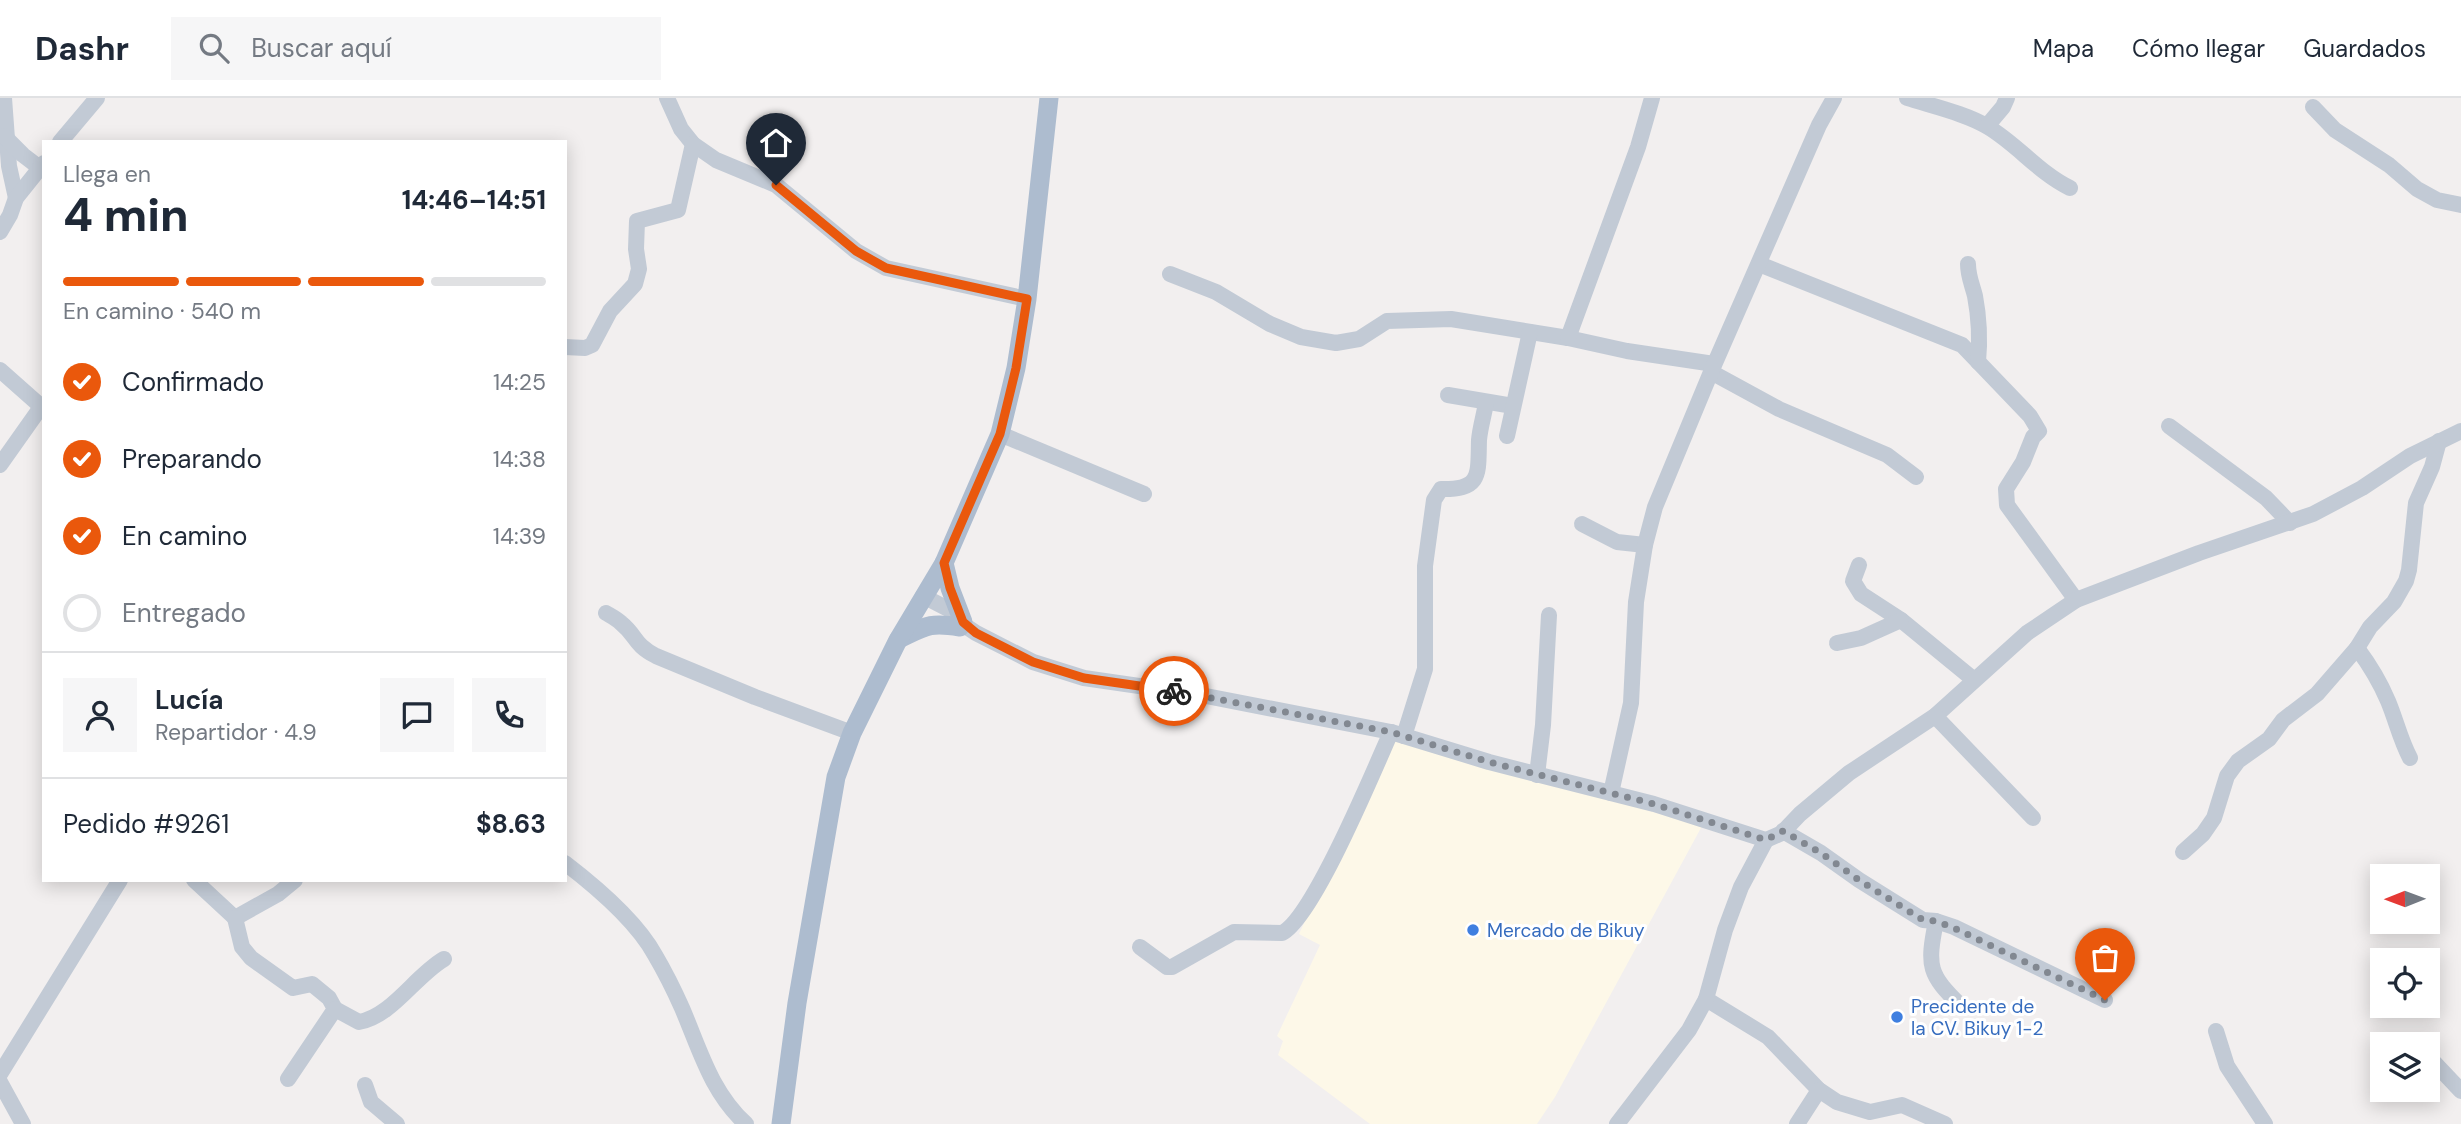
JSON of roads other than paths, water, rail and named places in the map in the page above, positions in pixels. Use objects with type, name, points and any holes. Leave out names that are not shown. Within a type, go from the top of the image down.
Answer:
[{"type":"main road","points":[[781,1124],[797,1003],[836,777],[852,733],[898,640],[944,563],[1000,434],[1016,368],[1027,299],[1049,98]]},
{"type":"main road","points":[[898,640],[924,626],[963,625],[944,563]]},
{"type":"street","points":[[4,98],[3,135],[16,198]]},
{"type":"street","points":[[62,140],[97,98]]},
{"type":"street","points":[[667,98],[681,129],[693,144],[716,160],[776,185],[856,251],[886,268],[1027,299]]},
{"type":"street","points":[[1567,338],[1637,147],[1652,98]]},
{"type":"street","points":[[1611,793],[1631,703],[1636,602],[1645,545],[1655,507],[1819,125],[1834,98]]},
{"type":"street","points":[[1907,98],[1987,126],[2021,149],[2053,180],[2070,188]]},
{"type":"street","points":[[1987,126],[2007,98]]},
{"type":"street","points":[[2313,107],[2335,130],[2389,165],[2417,189],[2437,200],[2461,205]]},
{"type":"street","points":[[0,232],[16,198],[42,166],[3,135]]},
{"type":"street","points":[[567,347],[585,348],[592,345],[610,311],[635,284],[639,269],[636,249],[637,220],[644,221],[657,214],[678,210],[693,144]]},
{"type":"street","points":[[1759,264],[1962,345],[2030,416],[2039,431],[2033,437],[2023,462],[2006,489],[2007,505],[2076,600]]},
{"type":"street","points":[[1968,264],[1968,277],[1974,294],[1978,362]]},
{"type":"street","points":[[1170,274],[1216,292],[1270,324],[1301,337],[1335,343],[1359,339],[1387,321],[1451,319],[1567,338],[1713,368],[1779,409],[1887,454],[1916,477]]},
{"type":"street","points":[[1507,436],[1530,332]]},
{"type":"street","points":[[1962,345],[1978,337]]},
{"type":"street","points":[[0,370],[42,408],[0,465]]},
{"type":"street","points":[[1448,395],[1513,406]]},
{"type":"street","points":[[1140,947],[1167,967],[1172,967],[1234,932],[1282,933],[1288,930],[1310,901],[1398,734],[1425,668],[1425,566],[1434,500],[1441,489],[1459,490],[1471,484],[1479,471],[1479,438],[1486,402]]},
{"type":"street","points":[[2168,426],[2266,498],[2290,523]]},
{"type":"street","points":[[1617,1124],[1689,1030],[1706,999],[1725,930],[1741,887],[1766,840],[1783,831],[1849,773],[1935,716],[2027,633],[2076,600],[2199,553],[2313,514],[2362,488],[2410,456],[2461,431]]},
{"type":"street","points":[[1000,434],[1144,494]]},
{"type":"street","points":[[2183,852],[2203,834],[2214,818],[2227,776],[2238,761],[2269,739],[2283,720],[2317,694],[2394,601],[2406,581],[2416,503],[2439,441]]},
{"type":"street","points":[[1582,524],[1617,542],[1645,545]]},
{"type":"street","points":[[1859,565],[1853,575],[1854,587],[1902,620],[1973,680]]},
{"type":"street","points":[[920,601],[950,610],[963,625],[1033,662],[1084,678],[1223,699],[1398,734],[1537,775],[1654,804],[1766,840]]},
{"type":"street","points":[[606,613],[623,624],[645,650],[742,692],[852,733]]},
{"type":"street","points":[[1537,775],[1543,725],[1549,615]]},
{"type":"street","points":[[1837,643],[1861,638],[1902,620]]},
{"type":"street","points":[[2357,648],[2372,669],[2388,700],[2400,739],[2410,758]]},
{"type":"street","points":[[1935,716],[2033,818]]},
{"type":"street","points":[[1783,831],[1923,920],[1936,921],[2006,951],[2105,1000]]},
{"type":"street","points":[[567,865],[619,909],[654,951],[720,1096],[746,1124]]},
{"type":"street","points":[[0,1074],[119,882]]},
{"type":"street","points":[[196,882],[235,918],[242,947],[251,958],[293,988],[312,984],[329,998],[335,1009],[359,1022],[378,1016],[419,976],[444,959]]},
{"type":"street","points":[[235,918],[278,894],[293,882]]},
{"type":"street","points":[[1936,921],[1931,947],[1934,976],[1940,986],[1962,1007]]},
{"type":"street","points":[[1706,999],[1768,1037],[1819,1090],[1837,1102],[1870,1112],[1902,1105],[1945,1124]]},
{"type":"street","points":[[288,1079],[335,1009]]},
{"type":"street","points":[[2216,1031],[2227,1066],[2266,1124]]},
{"type":"street","points":[[2440,1068],[2461,1091]]},
{"type":"street","points":[[0,1082],[23,1124]]},
{"type":"street","points":[[365,1085],[371,1102],[397,1124]]},
{"type":"street","points":[[1797,1124],[1819,1090]]},
{"type":"place","name":"Mercado de Bikuy","points":[[1473,930]]},
{"type":"place","name":"Precidente de la CV. Bikuy 1-2","points":[[1897,1017]]}]
